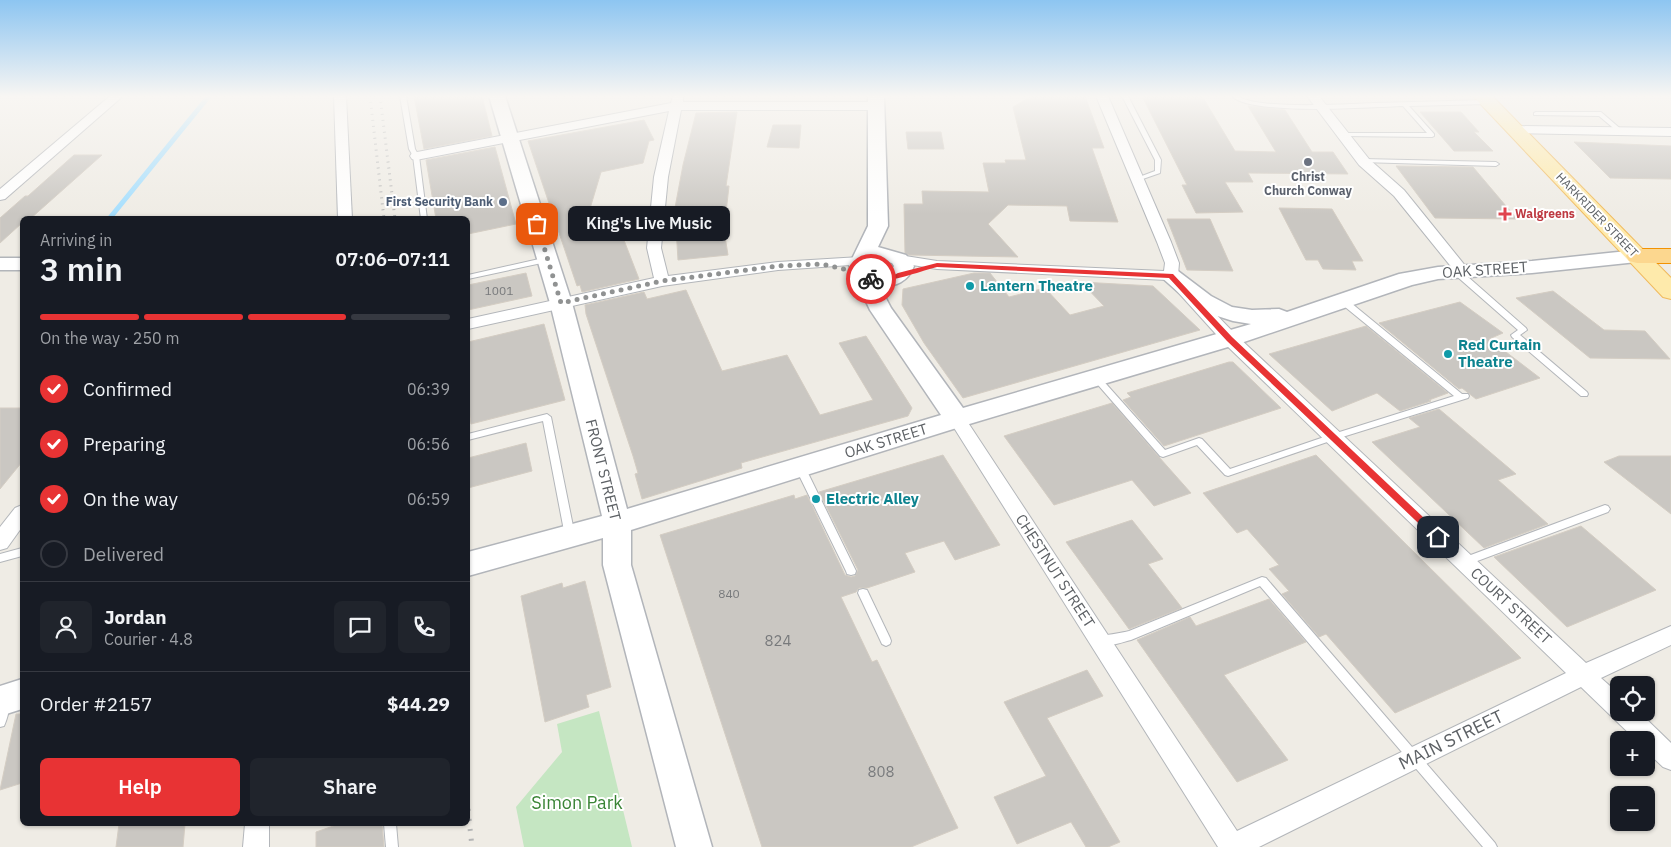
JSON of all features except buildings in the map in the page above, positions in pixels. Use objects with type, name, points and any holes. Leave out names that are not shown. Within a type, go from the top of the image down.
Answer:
[{"type":"highway","name":"OAK STREET","points":[[1637,256],[1671,256]]},
{"type":"main road","name":"HARKRIDER STREET","points":[[1520,136],[1671,292]]},
{"type":"street","points":[[0,196],[71,136]]},
{"type":"street","points":[[342,136],[345,216]]},
{"type":"street","points":[[416,156],[516,136]]},
{"type":"street","points":[[662,281],[654,248],[661,177],[670,136]]},
{"type":"street","points":[[862,267],[878,226],[877,136]]},
{"type":"street","points":[[470,324],[662,281],[720,272],[821,264],[862,267],[882,280],[897,267],[937,265],[1171,276],[1172,263],[1119,136]]},
{"type":"street","points":[[1344,136],[1363,161],[1399,193],[1459,271]]},
{"type":"street","name":"FRONT STREET","points":[[509,137],[561,303],[617,523],[617,565],[694,847]]},
{"type":"street","points":[[878,226],[897,267]]},
{"type":"street","name":"OAK STREET","points":[[470,563],[617,523],[957,418],[1230,339],[1342,300],[1413,278],[1459,271],[1532,267],[1637,256]]},
{"type":"street","points":[[0,264],[20,264]]},
{"type":"street","name":"CHESTNUT STREET","points":[[862,267],[881,310],[957,418],[1233,847]]},
{"type":"street","points":[[876,297],[897,267]]},
{"type":"street","name":"OAK STREET","points":[[1171,276],[1206,304],[1220,310],[1272,318],[1304,313]]},
{"type":"street","name":"COURT STREET","points":[[1171,276],[1230,339],[1610,700]]},
{"type":"street","points":[[0,542],[20,516]]},
{"type":"street","name":"MAIN STREET","points":[[1233,847],[1584,675],[1671,635]]},
{"type":"street","points":[[1632,721],[1671,760]]},
{"type":"street","points":[[256,847],[257,826]]},
{"type":"lane","points":[[409,136],[412,149],[416,156],[424,216]]},
{"type":"lane","points":[[1137,178],[1158,172],[1158,160],[1145,136]]},
{"type":"lane","points":[[1363,161],[1496,164]]},
{"type":"lane","points":[[470,277],[548,259]]},
{"type":"lane","points":[[1459,271],[1523,330],[1515,335],[1584,394]]},
{"type":"lane","points":[[1096,378],[1163,454],[1200,441],[1228,473],[1333,437],[1463,397],[1342,300]]},
{"type":"lane","points":[[470,436],[547,417],[570,536]]},
{"type":"lane","points":[[800,467],[852,571]]},
{"type":"lane","points":[[1464,562],[1605,509]]},
{"type":"lane","points":[[0,558],[20,553]]},
{"type":"lane","points":[[1100,641],[1118,639],[1130,635],[1262,581],[1491,847]]},
{"type":"lane","points":[[863,593],[886,641]]},
{"type":"lane","points":[[390,826],[392,847]]},
{"type":"green space","name":"Simon Park","points":[[599,711],[632,847],[524,847],[516,807],[562,752],[557,724]]},
{"type":"waterway","points":[[111,216],[177,136]]},
{"type":"railway","points":[[374,136],[384,216]]},
{"type":"railway","points":[[385,136],[395,216]]},
{"type":"railway","points":[[470,826],[472,847]]},
{"type":"way so far","points":[[537,224],[561,303],[662,281],[778,266],[821,264],[861,273],[871,279]]},
{"type":"place","name":"Christ Church Conway","points":[[1308,162]]},
{"type":"place","name":"First Security Bank","points":[[503,202]]},
{"type":"place","name":"Walgreens","points":[[1505,214]]},
{"type":"place","name":"King's Live Music","points":[[537,224]]},
{"type":"place","name":"Lantern Theatre","points":[[970,286]]},
{"type":"place","name":"Red Curtain Theatre","points":[[1448,354]]},
{"type":"place","name":"Electric Alley","points":[[816,499]]},
{"type":"route","points":[[871,279],[889,280],[901,274],[937,265],[1171,276],[1230,339],[1438,537]]}]
